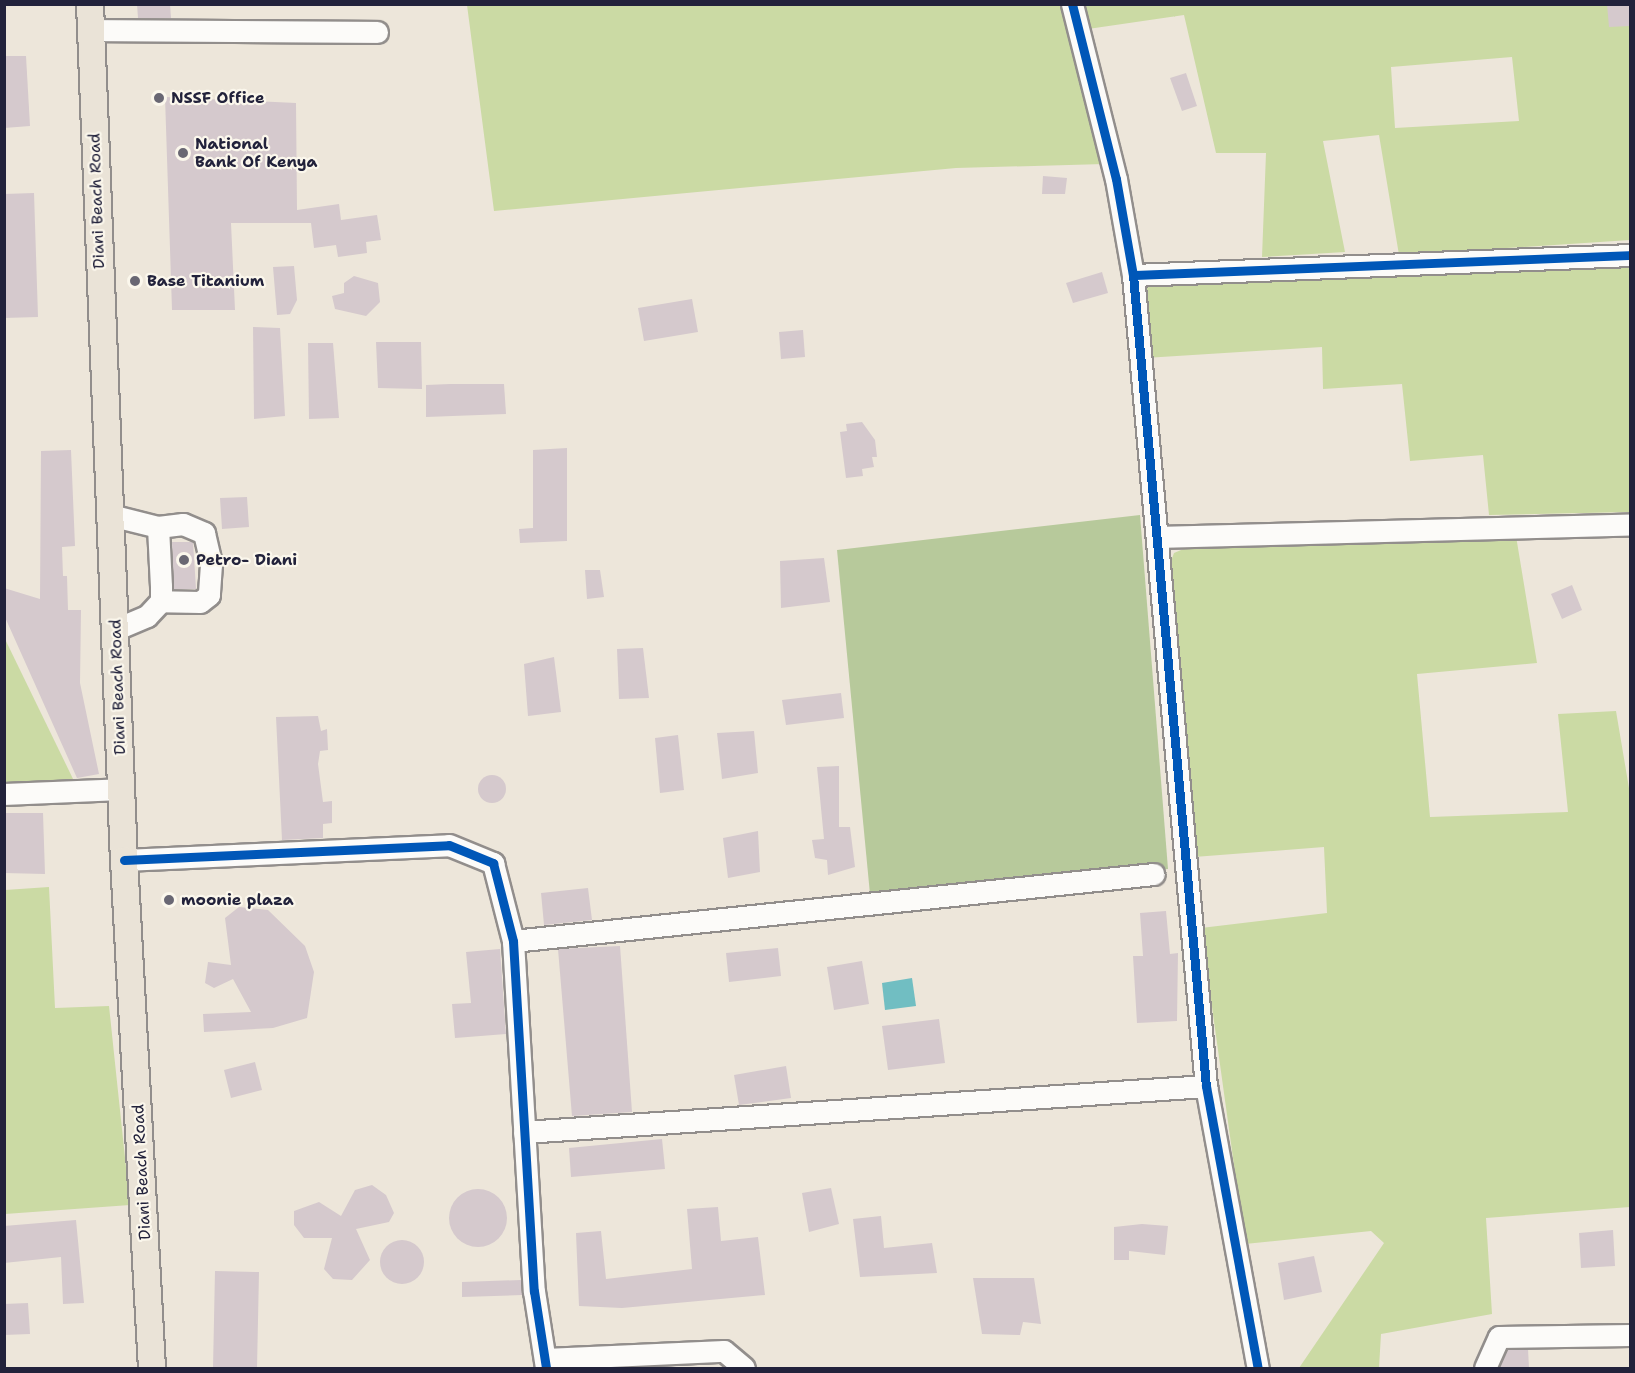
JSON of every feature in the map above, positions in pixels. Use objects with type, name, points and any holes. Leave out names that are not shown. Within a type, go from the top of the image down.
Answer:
[{"type":"main road","name":"Diani Beach Road","points":[[90,4],[124,860],[152,1368]]},
{"type":"street","points":[[1072,4],[1116,180],[1133,274],[1206,1086],[1258,1368]]},
{"type":"street","points":[[91,30],[377,32]]},
{"type":"street","points":[[1133,274],[1630,255]]},
{"type":"street","points":[[110,514],[158,527],[183,524],[204,533],[211,564],[209,595],[200,602],[161,601]]},
{"type":"street","points":[[1157,537],[1630,525]]},
{"type":"street","points":[[116,628],[147,616],[161,601],[158,527]]},
{"type":"street","points":[[4,794],[122,789]]},
{"type":"street","points":[[124,860],[449,845],[493,862],[513,941],[534,1292],[545,1364],[724,1351],[744,1368]]},
{"type":"street","points":[[513,941],[1154,874]]},
{"type":"street","points":[[524,1132],[1206,1086]]},
{"type":"street","points":[[1485,1368],[1499,1337],[1630,1335]]},
{"type":"green space","points":[[467,5],[1060,5],[1104,164],[956,168],[494,211]]},
{"type":"green space","points":[[1080,5],[1630,5],[1630,240],[1399,255],[1379,135],[1323,141],[1345,252],[1262,257],[1266,153],[1216,153],[1184,15],[1088,29]],"holes":[[[1512,57],[1519,121],[1395,128],[1391,67]]]},
{"type":"green space","points":[[1630,262],[1630,512],[1489,515],[1483,455],[1410,461],[1402,384],[1323,389],[1322,347],[1145,358],[1140,284]]},
{"type":"green space","points":[[1140,515],[1168,869],[870,894],[837,550]]},
{"type":"green space","points":[[1516,536],[1537,663],[1417,674],[1430,817],[1568,812],[1558,714],[1616,711],[1630,794],[1630,1207],[1486,1218],[1492,1314],[1381,1334],[1379,1368],[1299,1368],[1384,1243],[1371,1231],[1245,1244],[1201,928],[1327,913],[1324,847],[1194,857],[1165,578],[1174,553],[1200,542]]},
{"type":"green space","points":[[4,637],[75,783],[73,801],[5,805]]},
{"type":"green space","points":[[49,887],[55,1008],[109,1006],[130,1205],[5,1214],[5,890]]},
{"type":"water","points":[[912,978],[916,1006],[885,1010],[882,983]]},
{"type":"building","points":[[137,4],[170,4],[171,18],[138,18]]},
{"type":"building","points":[[1607,4],[1630,4],[1630,26],[1609,27]]},
{"type":"building","points":[[4,56],[26,56],[30,126],[4,128]]},
{"type":"building","points":[[1186,73],[1197,106],[1182,111],[1170,78]]},
{"type":"building","points":[[165,97],[296,103],[297,210],[339,204],[341,220],[377,215],[381,240],[366,242],[367,253],[338,257],[336,245],[314,248],[311,223],[231,223],[235,310],[172,310]]},
{"type":"building","points":[[1043,176],[1067,178],[1065,194],[1042,194]]},
{"type":"building","points":[[34,193],[38,317],[4,318],[4,194]]},
{"type":"building","points":[[294,266],[297,300],[290,314],[277,315],[273,267]]},
{"type":"building","points":[[1102,272],[1108,293],[1073,303],[1066,283]]},
{"type":"building","points":[[354,276],[378,283],[380,302],[366,316],[335,309],[332,296],[344,293],[344,283]]},
{"type":"building","points":[[692,299],[698,332],[644,341],[638,308]]},
{"type":"building","points":[[253,327],[280,328],[285,416],[254,419]]},
{"type":"building","points":[[803,330],[805,357],[781,359],[779,332]]},
{"type":"building","points":[[376,342],[421,342],[422,389],[378,388]]},
{"type":"building","points":[[308,343],[333,343],[339,418],[309,419]]},
{"type":"building","points":[[504,384],[506,414],[426,417],[426,385]]},
{"type":"building","points":[[862,422],[875,440],[877,457],[872,457],[874,467],[862,469],[863,476],[846,478],[840,432],[847,431],[846,424]]},
{"type":"building","points":[[567,448],[567,541],[520,543],[519,529],[533,528],[533,450]]},
{"type":"building","points":[[71,450],[75,546],[62,547],[63,576],[67,576],[68,610],[81,610],[80,683],[99,774],[77,778],[4,615],[4,588],[40,599],[41,451]]},
{"type":"building","points":[[247,497],[249,527],[222,529],[220,498]]},
{"type":"building","points":[[172,542],[193,542],[196,589],[174,589]]},
{"type":"building","points":[[824,558],[830,602],[781,608],[780,561]]},
{"type":"building","points":[[585,570],[600,570],[604,597],[587,599]]},
{"type":"building","points":[[1572,585],[1582,610],[1562,619],[1551,594]]},
{"type":"building","points":[[643,648],[649,698],[619,699],[617,649]]},
{"type":"building","points":[[554,657],[561,712],[528,716],[524,664]]},
{"type":"building","points":[[841,693],[844,718],[786,725],[782,700]]},
{"type":"building","points":[[318,716],[321,731],[327,729],[328,750],[320,751],[318,764],[323,802],[332,801],[332,823],[323,824],[323,838],[282,840],[276,717]]},
{"type":"building","points":[[754,731],[758,773],[722,779],[717,733]]},
{"type":"building","points":[[678,735],[684,790],[660,793],[655,738]]},
{"type":"building","points":[[839,766],[839,827],[850,827],[855,867],[828,875],[827,860],[815,858],[812,840],[824,839],[817,767]]},
{"type":"building","points":[[492,775],[502,779],[506,789],[502,799],[492,803],[482,799],[478,789],[482,779]]},
{"type":"building","points":[[4,813],[43,813],[45,874],[4,873]]},
{"type":"building","points":[[758,831],[760,872],[728,878],[723,838]]},
{"type":"building","points":[[588,888],[592,920],[544,925],[541,893]]},
{"type":"building","points":[[239,907],[268,910],[305,946],[314,972],[307,1018],[273,1028],[204,1032],[203,1014],[251,1012],[233,979],[214,988],[205,983],[208,962],[231,965],[225,918]]},
{"type":"building","points":[[1166,911],[1170,954],[1178,953],[1177,1021],[1137,1023],[1133,956],[1143,956],[1140,913]]},
{"type":"building","points":[[620,946],[632,1112],[572,1116],[558,949]]},
{"type":"building","points":[[778,948],[781,976],[729,982],[726,953]]},
{"type":"building","points":[[500,949],[506,1034],[455,1038],[452,1004],[471,1003],[466,952]]},
{"type":"building","points":[[862,961],[869,1004],[834,1010],[827,967]]},
{"type":"building","points":[[939,1019],[945,1063],[888,1070],[882,1026]]},
{"type":"building","points":[[255,1062],[262,1090],[231,1098],[224,1070]]},
{"type":"building","points":[[786,1066],[791,1098],[739,1105],[734,1075]]},
{"type":"building","points":[[662,1139],[665,1169],[571,1177],[569,1148]]},
{"type":"building","points":[[372,1185],[386,1195],[394,1213],[389,1222],[356,1229],[370,1260],[352,1280],[333,1279],[324,1269],[332,1238],[304,1238],[294,1225],[294,1211],[319,1202],[341,1216],[355,1190]]},
{"type":"building","points":[[831,1188],[839,1224],[809,1232],[802,1193]]},
{"type":"building","points":[[472,1189],[484,1189],[499,1197],[507,1212],[507,1224],[499,1239],[484,1247],[472,1247],[457,1239],[449,1224],[449,1212],[457,1197]]},
{"type":"building","points":[[718,1207],[721,1241],[758,1237],[765,1295],[622,1308],[579,1306],[576,1233],[601,1231],[606,1279],[692,1269],[687,1209]]},
{"type":"building","points":[[881,1216],[884,1248],[932,1243],[937,1273],[860,1277],[853,1219]]},
{"type":"building","points":[[76,1220],[84,1303],[63,1304],[61,1257],[4,1263],[4,1226]]},
{"type":"building","points":[[1142,1224],[1168,1226],[1165,1255],[1129,1251],[1129,1260],[1114,1260],[1114,1227]]},
{"type":"building","points":[[1613,1230],[1615,1266],[1581,1268],[1579,1233]]},
{"type":"building","points":[[402,1240],[417,1247],[424,1262],[417,1277],[402,1284],[387,1277],[380,1262],[387,1247]]},
{"type":"building","points":[[1314,1256],[1322,1292],[1284,1300],[1278,1263]]},
{"type":"building","points":[[215,1271],[259,1272],[257,1368],[213,1368]]},
{"type":"building","points":[[973,1278],[1034,1278],[1041,1324],[1023,1322],[1020,1335],[982,1334]]},
{"type":"building","points":[[521,1280],[522,1295],[462,1297],[462,1282]]},
{"type":"building","points":[[28,1303],[30,1334],[4,1335],[4,1304]]},
{"type":"building","points":[[1528,1349],[1529,1368],[1499,1368],[1507,1350]]},
{"type":"cycle path","points":[[1072,4],[1116,179],[1133,275],[1206,1086],[1258,1368]]},
{"type":"cycle path","points":[[1133,275],[1630,255]]},
{"type":"cycle path","points":[[124,860],[449,845],[493,863],[513,941],[534,1291],[546,1368]]},
{"type":"place","name":"NSSF Office","points":[[159,98]]},
{"type":"place","name":"National Bank Of Kenya","points":[[183,153]]},
{"type":"place","name":"Base Titanium","points":[[135,281]]},
{"type":"place","name":"Petro- Diani","points":[[184,560]]},
{"type":"place","name":"moonie plaza","points":[[169,900]]}]
